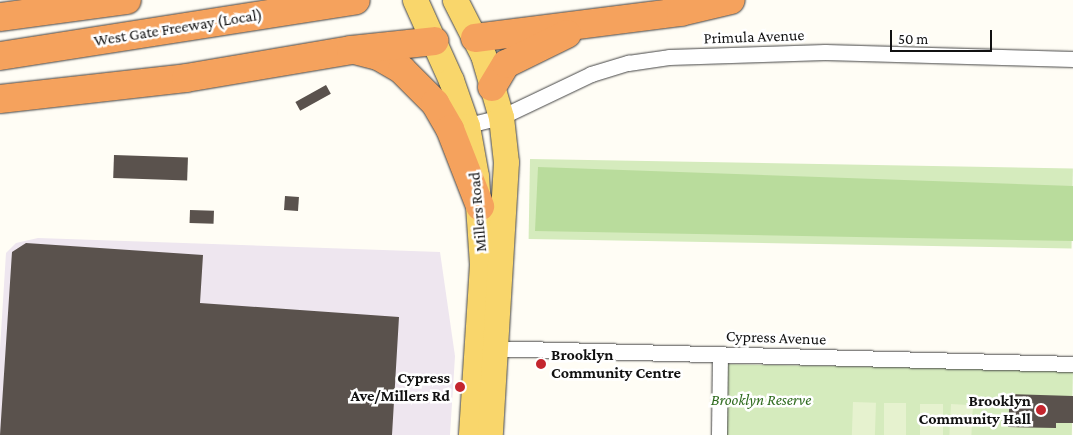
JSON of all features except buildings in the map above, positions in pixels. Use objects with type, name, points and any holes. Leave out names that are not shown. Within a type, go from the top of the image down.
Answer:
[{"type":"highway","points":[[0,17],[127,0]]},
{"type":"highway","name":"West Gate Freeway (Local)","points":[[0,56],[356,0]]},
{"type":"highway","points":[[475,38],[681,12],[731,0]]},
{"type":"highway","points":[[492,86],[506,64],[586,24]]},
{"type":"highway","points":[[0,99],[186,78],[352,50],[435,41]]},
{"type":"highway","points":[[352,50],[378,56],[417,82],[458,128],[480,206]]},
{"type":"main road","points":[[415,0],[435,41],[458,128]]},
{"type":"main road","name":"Millers Road","points":[[455,0],[475,38],[501,117],[506,190],[486,348],[472,435]]},
{"type":"main road","points":[[435,41],[475,38]]},
{"type":"main road","name":"Millers Road","points":[[480,206],[482,289],[490,435]]},
{"type":"street","name":"Primula Avenue","points":[[458,128],[501,117],[591,74],[628,63],[669,58],[825,52],[1073,59]]},
{"type":"street","name":"Cypress Avenue","points":[[486,348],[1073,364]]},
{"type":"street","points":[[719,435],[720,354]]},
{"type":"shaded area","points":[[38,238],[440,252],[455,356],[450,435],[0,435],[0,349],[6,253],[16,243]]},
{"type":"green space","points":[[530,159],[1073,168],[1072,248],[529,239]]},
{"type":"green space","points":[[538,167],[1073,186],[1073,241],[535,231]]},
{"type":"green space","name":"Brooklyn Reserve","points":[[722,364],[1073,370],[1072,435],[721,435]]},
{"type":"green space","points":[[853,402],[876,403],[875,435],[852,435]]},
{"type":"green space","points":[[884,403],[906,403],[906,435],[884,435]]},
{"type":"green space","points":[[920,404],[943,404],[943,435],[920,435]]},
{"type":"green space","points":[[951,404],[973,405],[971,435],[949,435]]},
{"type":"place","name":"Brooklyn Community Centre","points":[[541,364]]},
{"type":"place","name":"Cypress Ave/Millers Rd","points":[[460,387]]},
{"type":"place","name":"Brooklyn Community Hall","points":[[1041,410]]}]
